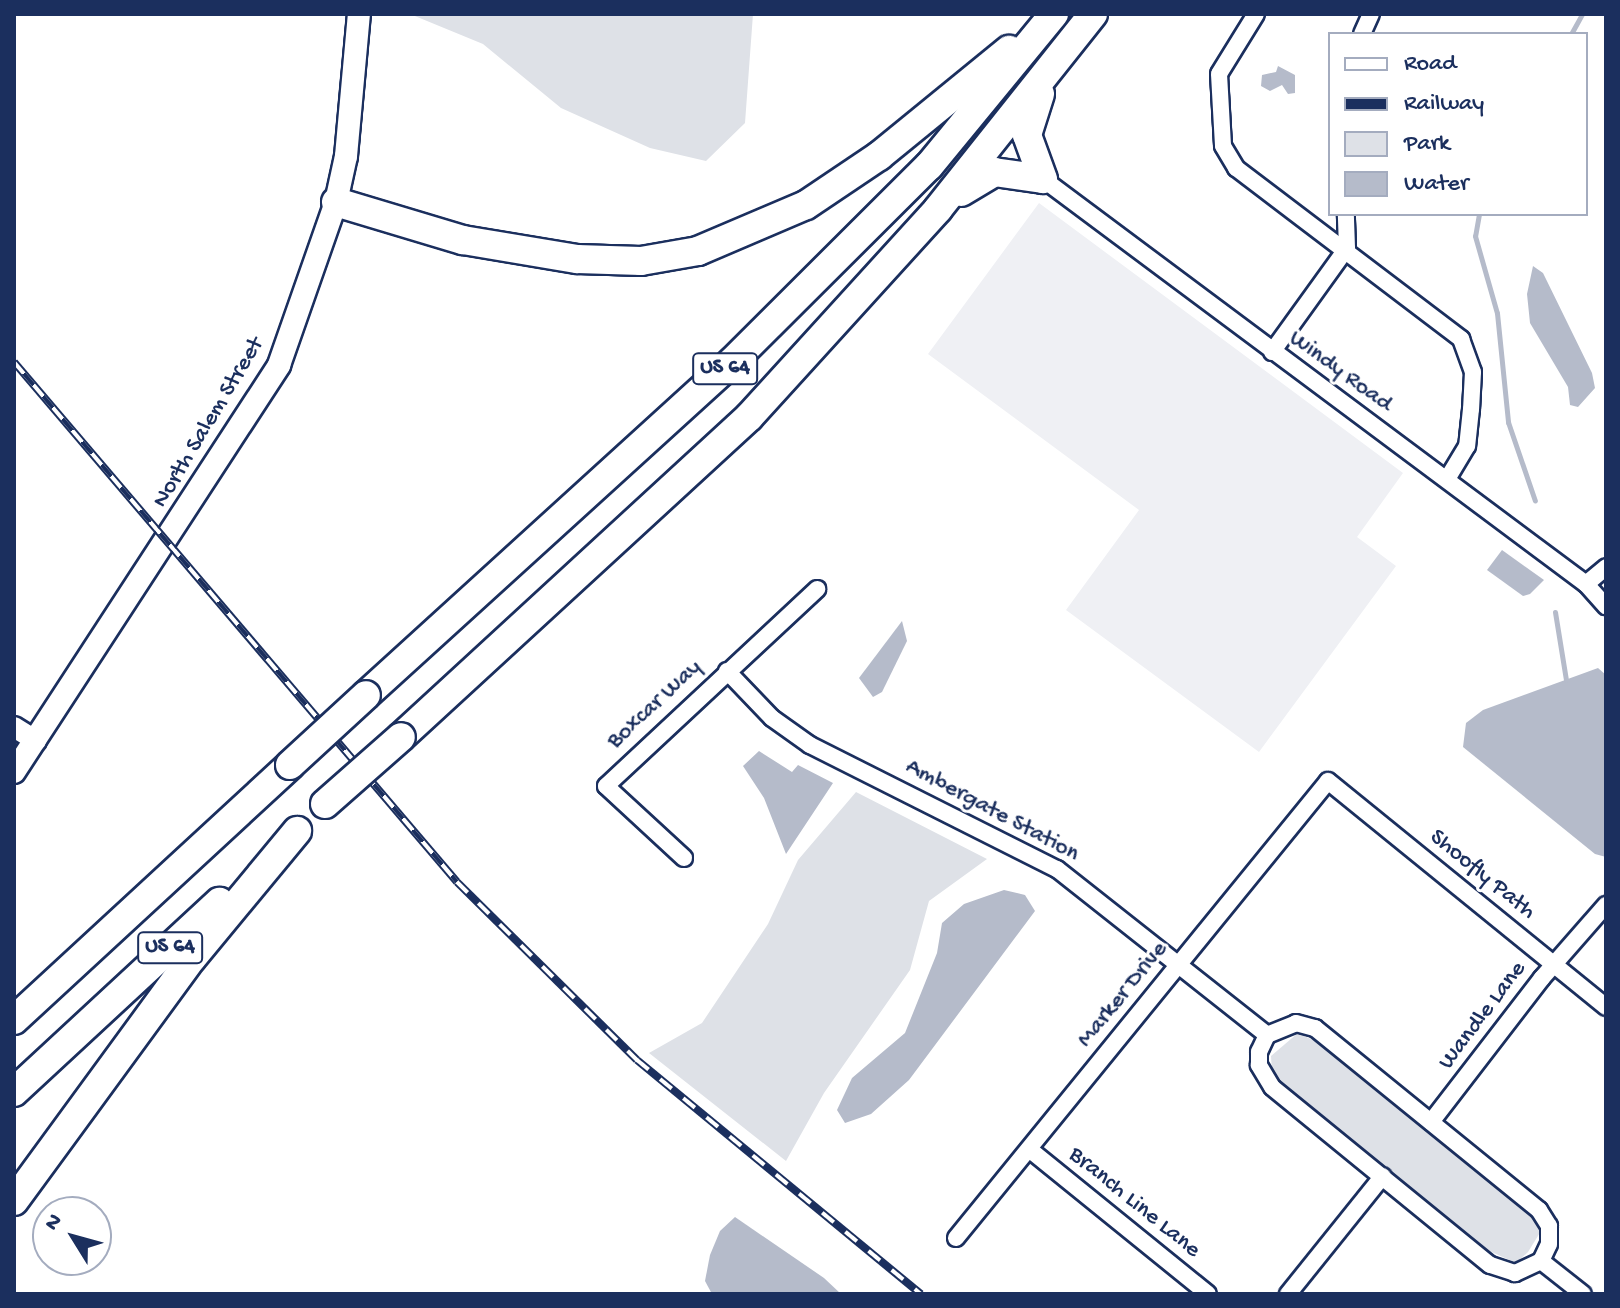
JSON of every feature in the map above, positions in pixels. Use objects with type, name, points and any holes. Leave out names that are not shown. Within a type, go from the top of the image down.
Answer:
[{"type":"highway","points":[[336,202],[463,240],[563,257],[641,261],[698,251],[806,205],[879,156],[1054,14]]},
{"type":"highway","name":"US 64","points":[[14,1020],[732,362],[929,166],[1054,14]]},
{"type":"highway","name":"US 64","points":[[14,1092],[749,417],[938,209],[1093,14]]},
{"type":"highway","points":[[1043,179],[1028,147],[1028,124],[1056,61]]},
{"type":"highway","points":[[938,209],[988,174],[1043,179]]},
{"type":"highway","points":[[14,1201],[192,958],[297,831]]},
{"type":"main road","name":"North Salem Street","points":[[14,772],[279,365],[336,202],[346,156],[359,14]]},
{"type":"street","points":[[1256,14],[1219,74],[1223,146],[1236,168],[1347,248],[1456,335],[1469,357],[1473,372],[1467,446],[1447,479]]},
{"type":"street","name":"Windy Road","points":[[1043,179],[1586,584],[1606,606]]},
{"type":"street","points":[[1272,352],[1347,248],[1346,216]]},
{"type":"street","points":[[1586,584],[1606,567]]},
{"type":"street","name":"Boxcar Way","points":[[684,858],[606,786],[817,589]]},
{"type":"street","name":"Ambergate Station","points":[[727,671],[791,733],[1057,869],[1267,1035]]},
{"type":"street","points":[[14,727],[36,741]]},
{"type":"street","name":"Marker Drive","points":[[956,1238],[1328,781]]},
{"type":"street","name":"Shoofly Path","points":[[1328,781],[1606,1007]]},
{"type":"street","name":"Wandle Lane","points":[[1431,1122],[1553,964],[1606,905]]},
{"type":"street","points":[[1296,1023],[1315,1028],[1431,1122],[1539,1210],[1549,1226],[1549,1244],[1541,1261],[1515,1273],[1490,1265],[1272,1087],[1259,1065],[1267,1035],[1296,1023]]},
{"type":"street","name":"Branch Line Lane","points":[[1029,1149],[1208,1294]]},
{"type":"street","points":[[1288,1294],[1383,1176]]},
{"type":"street","points":[[1541,1261],[1583,1294]]},
{"type":"shaded area","points":[[1039,203],[1403,473],[1357,537],[1396,566],[1259,752],[1066,610],[1139,510],[928,354]]},
{"type":"green space","points":[[410,14],[753,14],[745,123],[706,161],[650,148],[561,108],[483,44]]},
{"type":"green space","points":[[856,792],[987,859],[929,901],[910,970],[824,1093],[786,1161],[649,1053],[702,1023],[768,924],[798,860]]},
{"type":"green space","points":[[1298,1033],[1321,1044],[1528,1211],[1541,1231],[1528,1252],[1516,1263],[1485,1249],[1284,1085],[1272,1071],[1271,1056]]},
{"type":"water","points":[[1278,66],[1295,75],[1295,93],[1288,94],[1282,85],[1270,91],[1261,86],[1262,75],[1276,72]]},
{"type":"water","points":[[1533,266],[1543,273],[1592,373],[1595,388],[1578,407],[1570,405],[1568,387],[1530,323],[1527,294]]},
{"type":"water","points":[[1502,550],[1544,580],[1530,594],[1523,596],[1487,570]]},
{"type":"water","points":[[902,621],[907,641],[882,692],[873,697],[859,678]]},
{"type":"water","points":[[1598,668],[1606,675],[1606,857],[1595,854],[1463,747],[1466,723],[1483,710]]},
{"type":"water","points":[[759,751],[792,772],[798,765],[833,783],[786,854],[764,798],[743,766]]},
{"type":"water","points":[[1004,890],[1025,895],[1035,911],[909,1080],[871,1114],[845,1123],[837,1110],[852,1078],[905,1033],[937,953],[942,923],[964,904]]},
{"type":"water","points":[[735,1217],[824,1278],[841,1294],[712,1294],[705,1281],[710,1255],[720,1231]]},
{"type":"waterway","points":[[1572,32],[1582,14]]},
{"type":"waterway","points":[[1479,216],[1475,236],[1497,313],[1508,422],[1535,501]]},
{"type":"waterway","points":[[1555,612],[1566,680]]},
{"type":"railway","points":[[14,362],[457,882],[637,1060],[921,1294]]}]
